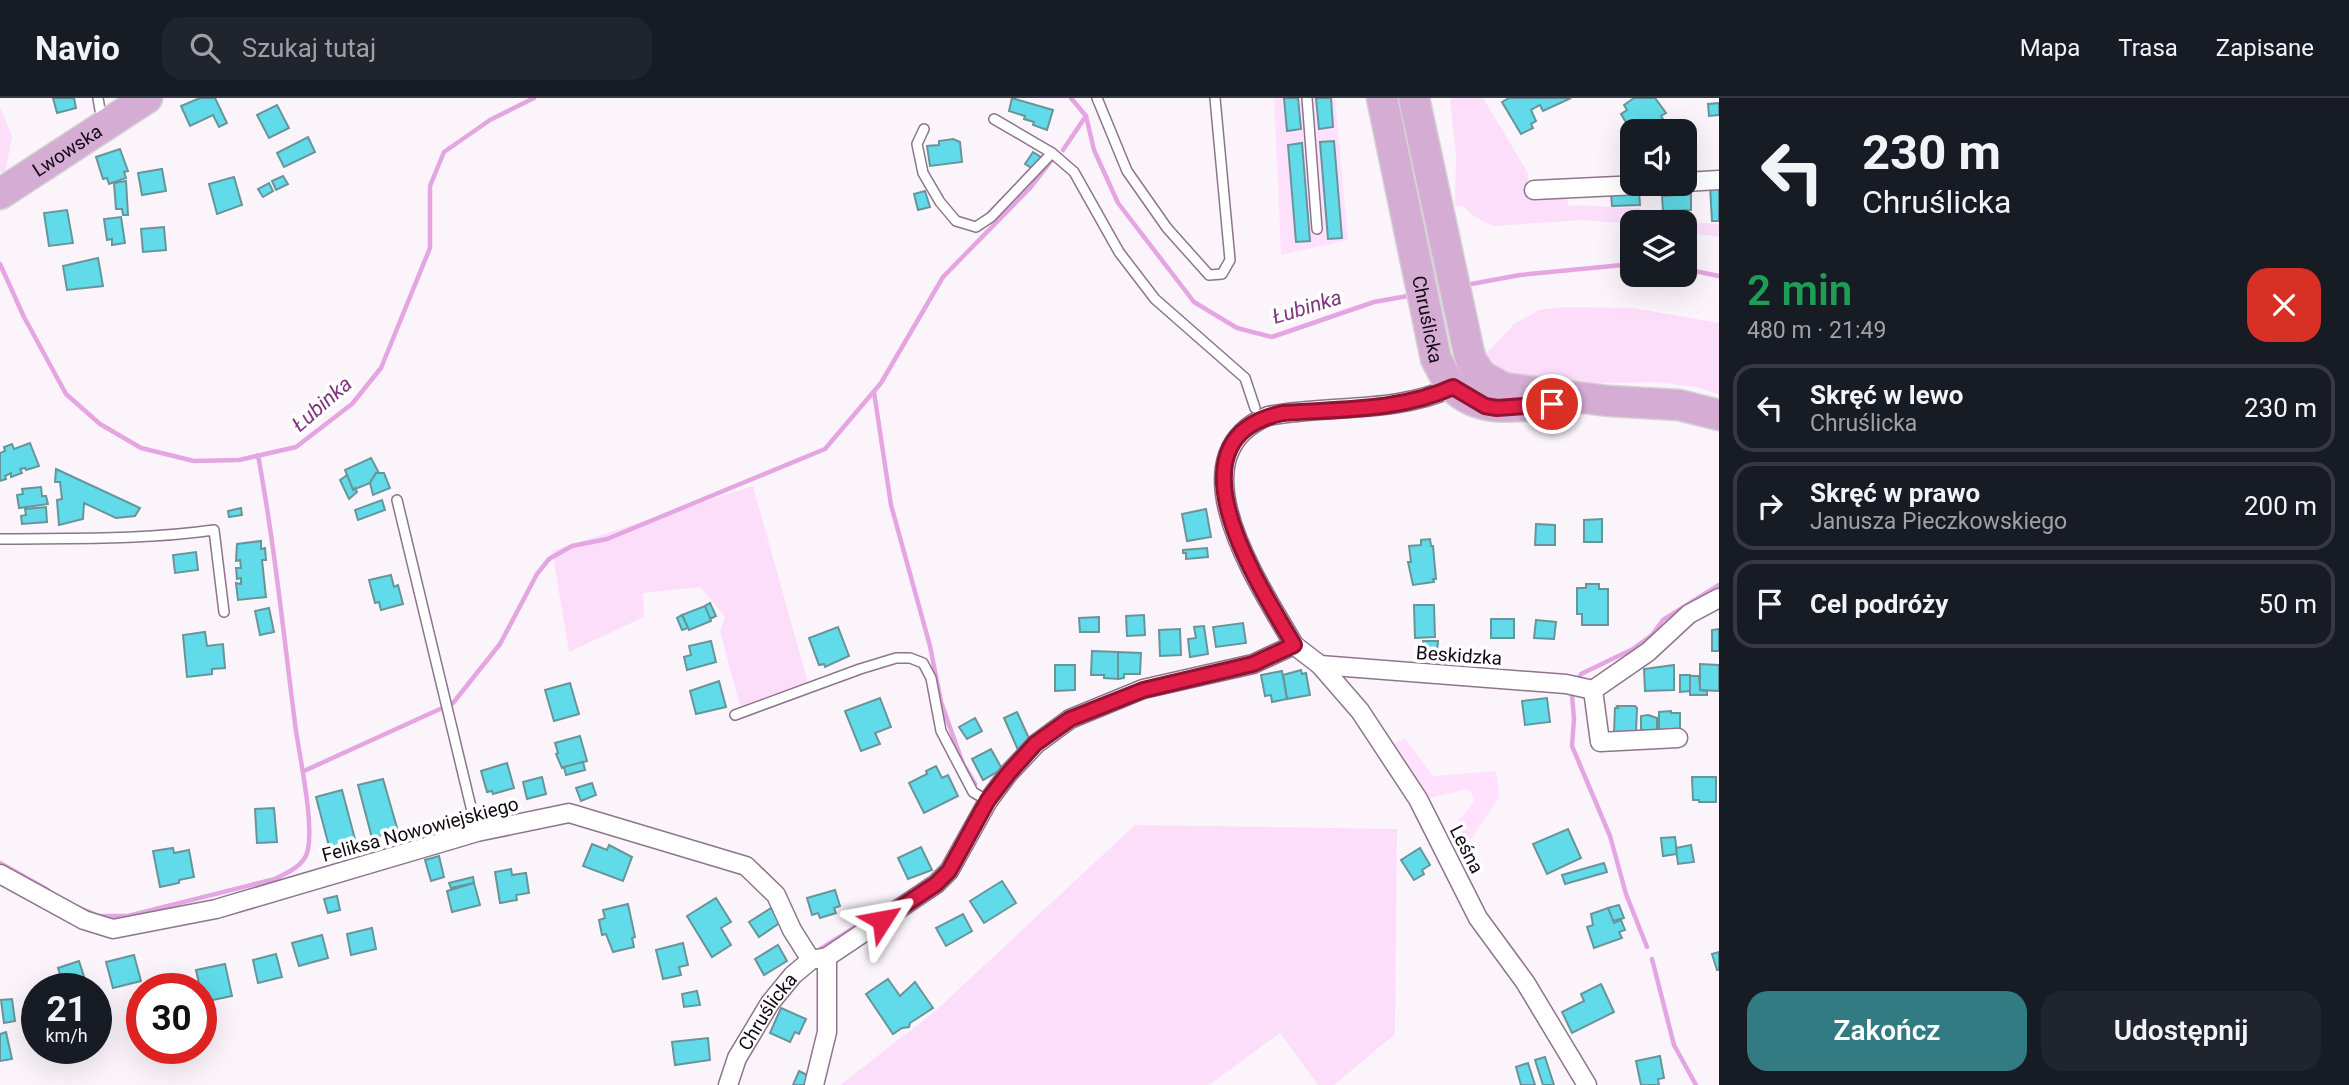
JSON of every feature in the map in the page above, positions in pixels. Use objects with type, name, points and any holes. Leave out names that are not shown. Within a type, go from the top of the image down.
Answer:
[{"type":"main road","name":"Lwowska","points":[[11,186],[103,110],[147,98]]},
{"type":"main road","name":"Chruślicka","points":[[1382,98],[1436,359],[1453,387]]},
{"type":"main road","name":"Chruślicka","points":[[1415,104],[1476,364]]},
{"type":"main road","points":[[1608,401],[1497,408],[1475,402],[1453,387],[1476,364],[1504,388],[1608,401],[1679,405],[1719,415]]},
{"type":"street","points":[[1697,181],[1719,180]]},
{"type":"street","points":[[1534,191],[1620,186]]},
{"type":"street","name":"Chruślicka","points":[[728,1085],[737,1058],[770,1003],[793,975],[936,884],[949,871],[988,800],[1035,744],[1070,719],[1143,690],[1253,664],[1294,645],[1245,558],[1230,520],[1225,491],[1226,459],[1232,444],[1250,426],[1268,416],[1408,402],[1453,387]]},
{"type":"street","points":[[1678,738],[1600,742],[1581,687],[1648,652],[1689,614],[1719,598]]},
{"type":"street","name":"Leśna","points":[[1294,645],[1320,665],[1360,711],[1418,799],[1478,918],[1525,982],[1587,1085]]},
{"type":"street","name":"Beskidzka","points":[[1320,665],[1581,687]]},
{"type":"street","name":"Feliksa Nowowiejskiego","points":[[0,874],[84,920],[113,929],[216,909],[477,832],[569,813],[746,866],[776,895],[792,930],[819,959]]},
{"type":"street","name":"Chruślicka","points":[[814,1085],[827,1032],[819,959]]},
{"type":"lane","points":[[1097,98],[1127,171],[1167,228],[1209,275],[1222,274],[1230,260],[1216,98]]},
{"type":"lane","points":[[1307,98],[1317,229]]},
{"type":"lane","points":[[993,119],[1052,153],[1074,172],[1119,251],[1155,299],[1245,378],[1255,408]]},
{"type":"lane","points":[[924,130],[917,144],[923,173],[940,202],[956,221],[976,227],[991,217],[1052,153]]},
{"type":"lane","points":[[397,500],[477,832]]},
{"type":"lane","points":[[0,538],[109,540],[215,530],[224,612]]},
{"type":"lane","points":[[735,715],[860,669],[896,658],[910,658],[923,663],[931,678],[941,731],[973,792],[988,800]]},
{"type":"shaded area","points":[[1274,98],[1335,98],[1348,240],[1281,255]]},
{"type":"shaded area","points":[[1450,98],[1483,98],[1528,173],[1528,197],[1566,194],[1569,206],[1642,210],[1620,210],[1620,223],[1582,220],[1494,226],[1470,213],[1464,206],[1455,206],[1456,156]]},
{"type":"shaded area","points":[[0,107],[12,136],[5,174],[0,171]]},
{"type":"shaded area","points":[[1697,222],[1719,224],[1719,237],[1697,234]]},
{"type":"shaded area","points":[[1563,307],[1633,308],[1719,323],[1719,395],[1701,388],[1656,382],[1565,384],[1503,374],[1483,357],[1514,324],[1539,310]]},
{"type":"shaded area","points":[[753,486],[808,683],[740,706],[720,631],[725,617],[700,587],[643,593],[644,617],[569,652],[552,551]]},
{"type":"shaded area","points":[[1405,738],[1433,776],[1496,771],[1500,796],[1469,842],[1453,827],[1475,801],[1472,793],[1466,789],[1423,800],[1391,745]]},
{"type":"shaded area","points":[[1135,825],[1397,829],[1395,1034],[1334,1085],[1318,1085],[1280,1033],[1209,1085],[840,1085],[933,1013]]},
{"type":"building","points":[[53,98],[74,98],[76,108],[57,113]]},
{"type":"building","points":[[200,98],[215,98],[227,123],[219,127],[213,115],[190,126],[181,106]]},
{"type":"building","points":[[1012,98],[1053,110],[1047,130],[1033,125],[1034,122],[1024,119],[1025,116],[1009,111]]},
{"type":"building","points":[[1284,98],[1298,98],[1301,129],[1287,131]]},
{"type":"building","points":[[1316,98],[1331,98],[1333,127],[1319,129]]},
{"type":"building","points":[[1509,98],[1571,98],[1543,111],[1540,105],[1531,110],[1536,121],[1531,124],[1533,128],[1521,134],[1502,102]]},
{"type":"building","points":[[1634,98],[1655,98],[1666,113],[1661,116],[1663,119],[1624,119],[1621,114],[1627,110],[1624,105]]},
{"type":"building","points":[[1719,103],[1719,115],[1709,116],[1708,104]]},
{"type":"building","points":[[277,105],[289,128],[269,138],[257,115]]},
{"type":"building","points":[[308,137],[315,152],[284,167],[277,153]]},
{"type":"building","points":[[953,139],[960,142],[962,162],[930,166],[927,146],[939,145],[939,141]]},
{"type":"building","points":[[1334,141],[1342,238],[1328,239],[1320,142]]},
{"type":"building","points":[[1302,143],[1310,241],[1296,242],[1288,145]]},
{"type":"building","points":[[120,149],[128,171],[124,172],[126,178],[109,184],[107,178],[103,179],[96,157]]},
{"type":"building","points":[[1033,152],[1041,157],[1033,169],[1025,164]]},
{"type":"building","points":[[162,169],[166,191],[142,195],[138,173]]},
{"type":"building","points":[[283,176],[288,184],[276,190],[272,181]]},
{"type":"building","points":[[234,177],[242,205],[217,214],[209,184]]},
{"type":"building","points":[[126,181],[128,215],[123,215],[122,209],[116,209],[114,183]]},
{"type":"building","points":[[269,183],[273,191],[263,197],[258,189]]},
{"type":"building","points":[[1710,186],[1719,186],[1719,221],[1712,221]]},
{"type":"building","points":[[925,191],[930,207],[918,210],[914,194]]},
{"type":"building","points":[[1620,191],[1620,196],[1639,196],[1640,205],[1612,206],[1611,192]]},
{"type":"building","points":[[1662,196],[1691,196],[1691,210],[1663,210]]},
{"type":"building","points":[[67,210],[73,243],[49,246],[44,213]]},
{"type":"building","points":[[121,217],[125,243],[112,245],[112,239],[107,240],[104,219]]},
{"type":"building","points":[[164,227],[166,250],[143,252],[141,229]]},
{"type":"building","points":[[98,258],[103,286],[67,290],[63,266]]},
{"type":"building","points":[[30,443],[39,466],[20,469],[22,473],[11,477],[11,473],[0,481],[0,453],[5,451],[4,447],[12,444],[14,449]]},
{"type":"building","points":[[371,458],[380,475],[376,473],[370,483],[353,490],[345,470]]},
{"type":"building","points":[[56,469],[140,508],[135,516],[116,518],[84,503],[83,519],[59,525],[57,500],[62,499],[60,482],[55,482]]},
{"type":"building","points":[[376,473],[384,473],[390,488],[373,495],[370,483]]},
{"type":"building","points":[[347,475],[353,490],[355,488],[357,492],[349,499],[340,480]]},
{"type":"building","points":[[41,487],[42,496],[46,496],[48,504],[19,508],[17,495],[23,494],[22,489]]},
{"type":"building","points":[[382,500],[385,510],[358,520],[355,510]]},
{"type":"building","points":[[46,507],[47,522],[22,524],[21,516],[26,515],[25,509]]},
{"type":"building","points":[[241,508],[242,515],[229,517],[228,511]]},
{"type":"building","points":[[1206,509],[1211,537],[1187,541],[1182,514]]},
{"type":"building","points":[[1602,519],[1602,542],[1584,542],[1584,520]]},
{"type":"building","points":[[1536,524],[1555,525],[1555,545],[1535,545]]},
{"type":"building","points":[[1430,539],[1436,579],[1433,579],[1434,582],[1413,585],[1408,562],[1411,562],[1409,546],[1421,545],[1421,540]]},
{"type":"building","points":[[261,541],[261,549],[265,548],[266,560],[262,560],[266,597],[238,600],[236,583],[241,584],[241,578],[237,579],[236,568],[241,568],[240,560],[236,561],[237,544]]},
{"type":"building","points":[[1207,548],[1208,557],[1186,559],[1186,553],[1183,553],[1183,550]]},
{"type":"building","points":[[196,552],[198,570],[175,573],[173,555]]},
{"type":"building","points":[[391,575],[394,587],[398,585],[403,604],[381,610],[379,602],[375,603],[369,580]]},
{"type":"building","points":[[1586,584],[1599,584],[1599,589],[1608,589],[1608,625],[1582,625],[1582,614],[1577,614],[1577,588],[1586,588]]},
{"type":"building","points":[[710,603],[716,616],[710,619],[705,606]]},
{"type":"building","points":[[1414,605],[1434,605],[1435,637],[1415,638]]},
{"type":"building","points":[[705,606],[711,621],[689,630],[682,615]]},
{"type":"building","points":[[269,608],[274,632],[260,635],[255,611]]},
{"type":"building","points":[[682,615],[688,628],[682,630],[677,618]]},
{"type":"building","points":[[1144,615],[1145,635],[1127,636],[1126,616]]},
{"type":"building","points":[[1099,617],[1099,632],[1080,632],[1079,618]]},
{"type":"building","points":[[1491,619],[1514,619],[1514,638],[1491,638]]},
{"type":"building","points":[[1536,620],[1556,622],[1554,639],[1534,638]]},
{"type":"building","points":[[1243,623],[1246,643],[1216,647],[1213,627]]},
{"type":"building","points":[[1204,626],[1208,654],[1190,657],[1188,639],[1196,638],[1194,627]]},
{"type":"building","points":[[838,627],[849,656],[825,667],[824,664],[819,665],[809,638]]},
{"type":"building","points":[[1180,629],[1181,655],[1160,656],[1159,630]]},
{"type":"building","points":[[1719,629],[1719,651],[1712,651],[1712,630]]},
{"type":"building","points":[[205,632],[207,646],[223,644],[225,668],[212,669],[212,674],[187,677],[183,635]]},
{"type":"building","points":[[711,641],[716,662],[687,670],[684,657],[691,655],[689,646]]},
{"type":"building","points":[[1423,641],[1438,641],[1437,651],[1423,651]]},
{"type":"building","points":[[1092,651],[1118,652],[1118,679],[1091,675]]},
{"type":"building","points":[[1118,652],[1141,653],[1140,674],[1124,674],[1124,678],[1118,679]]},
{"type":"building","points":[[1700,664],[1719,665],[1719,691],[1700,690]]},
{"type":"building","points":[[1055,665],[1075,665],[1075,690],[1055,691]]},
{"type":"building","points":[[1674,665],[1674,690],[1645,691],[1644,669]]},
{"type":"building","points":[[1301,670],[1302,674],[1306,673],[1310,695],[1287,699],[1283,675]]},
{"type":"building","points":[[1282,671],[1287,699],[1272,702],[1271,695],[1265,696],[1261,675]]},
{"type":"building","points":[[1680,675],[1690,675],[1690,691],[1680,692]]},
{"type":"building","points":[[1690,676],[1699,676],[1700,690],[1707,691],[1707,695],[1690,695]]},
{"type":"building","points":[[719,681],[726,707],[696,714],[690,691]]},
{"type":"building","points":[[570,683],[579,714],[554,721],[545,690]]},
{"type":"building","points":[[880,698],[891,727],[875,733],[880,744],[861,751],[845,711]]},
{"type":"building","points":[[1547,698],[1550,722],[1525,725],[1522,701]]},
{"type":"building","points":[[1617,706],[1637,708],[1636,732],[1614,732]]},
{"type":"building","points":[[1017,712],[1032,745],[1018,750],[1004,718]]},
{"type":"building","points":[[1659,712],[1680,713],[1680,731],[1659,731]]},
{"type":"building","points":[[1641,716],[1657,718],[1657,731],[1641,730]]},
{"type":"building","points":[[975,718],[982,731],[967,739],[959,727]]},
{"type":"building","points":[[580,736],[587,761],[562,768],[555,743]]},
{"type":"building","points":[[991,749],[1002,769],[983,780],[972,759]]},
{"type":"building","points":[[583,762],[585,770],[566,775],[564,767]]},
{"type":"building","points":[[507,763],[514,788],[493,794],[492,791],[487,792],[481,771]]},
{"type":"building","points":[[936,766],[942,778],[948,775],[958,796],[924,813],[909,783]]},
{"type":"building","points":[[542,777],[546,794],[527,799],[523,782]]},
{"type":"building","points":[[1692,777],[1716,777],[1716,802],[1693,800]]},
{"type":"building","points":[[383,779],[398,831],[372,838],[358,785]]},
{"type":"building","points":[[592,783],[596,795],[581,801],[576,788]]},
{"type":"building","points":[[342,790],[356,843],[330,850],[316,797]]},
{"type":"building","points":[[274,808],[277,842],[257,843],[255,809]]},
{"type":"building","points":[[1568,829],[1581,858],[1547,874],[1533,844]]},
{"type":"building","points":[[1675,837],[1677,854],[1663,856],[1661,838]]},
{"type":"building","points":[[592,844],[607,850],[609,845],[632,857],[623,881],[583,866]]},
{"type":"building","points":[[1691,845],[1694,862],[1678,864],[1676,848]]},
{"type":"building","points":[[921,847],[932,870],[908,879],[898,858]]},
{"type":"building","points":[[173,848],[174,853],[189,850],[194,877],[160,887],[153,851]]},
{"type":"building","points":[[1420,848],[1430,865],[1422,870],[1424,874],[1414,880],[1401,860]]},
{"type":"building","points":[[439,856],[444,877],[431,881],[425,860]]},
{"type":"building","points":[[1604,863],[1607,872],[1565,884],[1562,875]]},
{"type":"building","points":[[511,869],[512,875],[526,873],[529,893],[516,895],[517,900],[500,903],[495,872]]},
{"type":"building","points":[[473,877],[474,883],[451,888],[449,883]]},
{"type":"building","points":[[1002,881],[1016,903],[984,923],[970,901]]},
{"type":"building","points":[[474,883],[480,905],[452,912],[447,891]]},
{"type":"building","points":[[835,890],[840,906],[834,908],[836,913],[820,918],[818,913],[812,915],[807,898]]},
{"type":"building","points":[[337,896],[340,910],[328,913],[324,899]]},
{"type":"building","points":[[716,898],[731,922],[721,928],[731,945],[712,957],[687,916]]},
{"type":"building","points":[[628,904],[635,937],[632,938],[634,947],[613,952],[606,934],[602,935],[599,920],[605,918],[603,910]]},
{"type":"building","points":[[1619,905],[1624,918],[1613,921],[1608,908]]},
{"type":"building","points":[[771,908],[781,922],[759,937],[749,922]]},
{"type":"building","points":[[1608,908],[1614,923],[1621,920],[1625,930],[1619,932],[1622,938],[1594,948],[1587,927],[1593,925],[1591,914]]},
{"type":"building","points":[[963,914],[972,931],[946,946],[936,928]]},
{"type":"building","points":[[372,928],[376,949],[351,955],[347,934]]},
{"type":"building","points":[[322,935],[328,958],[299,966],[292,943]]},
{"type":"building","points":[[683,943],[688,965],[679,967],[681,975],[663,979],[656,950]]},
{"type":"building","points":[[778,945],[787,961],[764,975],[755,959]]},
{"type":"building","points":[[1719,952],[1719,970],[1717,970],[1712,954]]},
{"type":"building","points":[[276,954],[282,977],[258,983],[253,960]]},
{"type":"building","points":[[134,955],[139,973],[126,973],[126,985],[113,988],[112,973],[109,973],[106,962]]},
{"type":"building","points":[[79,961],[83,973],[60,973],[58,968]]},
{"type":"building","points":[[225,964],[232,996],[217,999],[217,973],[197,973],[196,970]]},
{"type":"building","points":[[888,979],[900,996],[915,982],[933,1008],[910,1023],[909,1027],[893,1034],[866,994]]},
{"type":"building","points":[[1601,984],[1614,1012],[1572,1033],[1562,1012],[1584,1001],[1581,994]]},
{"type":"building","points":[[697,991],[700,1005],[684,1007],[682,994]]},
{"type":"building","points":[[12,999],[15,1021],[4,1023],[1,1000]]},
{"type":"building","points":[[781,1008],[806,1019],[799,1034],[795,1032],[790,1042],[770,1033]]},
{"type":"building","points":[[6,1032],[12,1059],[0,1061],[0,1034]]},
{"type":"building","points":[[708,1038],[710,1060],[675,1065],[672,1042]]},
{"type":"building","points":[[1660,1056],[1664,1078],[1658,1079],[1659,1085],[1641,1085],[1636,1061]]},
{"type":"building","points":[[1545,1057],[1554,1085],[1543,1085],[1535,1060]]},
{"type":"building","points":[[1528,1063],[1535,1085],[1521,1085],[1516,1067]]},
{"type":"building","points":[[799,1071],[809,1076],[804,1085],[793,1085]]},
{"type":"waterway","name":"Łubinka","points":[[0,264],[24,317],[66,394],[100,424],[141,448],[194,461],[239,460],[296,447],[352,404],[381,368],[430,248],[430,186],[444,152],[490,120],[534,98]]},
{"type":"waterway","name":"Łubinka","points":[[1071,98],[1086,116],[1094,150],[1118,203],[1194,302],[1237,328],[1272,337],[1374,302],[1413,295]]},
{"type":"waterway","points":[[1063,150],[1086,116]]},
{"type":"waterway","points":[[453,703],[500,644],[537,574],[549,559],[572,546],[607,539],[825,449],[881,383],[943,277],[1031,187],[1051,161]]},
{"type":"waterway","name":"Łubinka","points":[[1466,285],[1520,275],[1620,265]]},
{"type":"waterway","name":"Łubinka","points":[[1697,271],[1719,276]]},
{"type":"waterway","points":[[874,392],[891,505],[930,646],[941,702],[963,764],[975,784]]},
{"type":"waterway","points":[[77,907],[99,916],[128,916],[275,879],[289,872],[305,858],[309,842],[306,793],[258,455]]},
{"type":"waterway","points":[[1577,682],[1581,674],[1633,649],[1652,635],[1663,620],[1719,585]]},
{"type":"waterway","points":[[1574,690],[1572,746],[1610,836],[1626,894],[1647,947]]},
{"type":"waterway","points":[[304,771],[440,709]]},
{"type":"waterway","points":[[0,863],[48,890]]},
{"type":"waterway","points":[[819,950],[871,917]]},
{"type":"waterway","points":[[1652,959],[1674,1045],[1696,1085]]},
{"type":"route","points":[[882,920],[936,884],[949,871],[988,800],[1008,774],[1035,744],[1070,719],[1143,690],[1253,664],[1294,645],[1245,558],[1230,520],[1225,491],[1226,459],[1232,444],[1250,426],[1268,416],[1283,413],[1408,402],[1453,387],[1485,406],[1497,408],[1552,404]]}]
